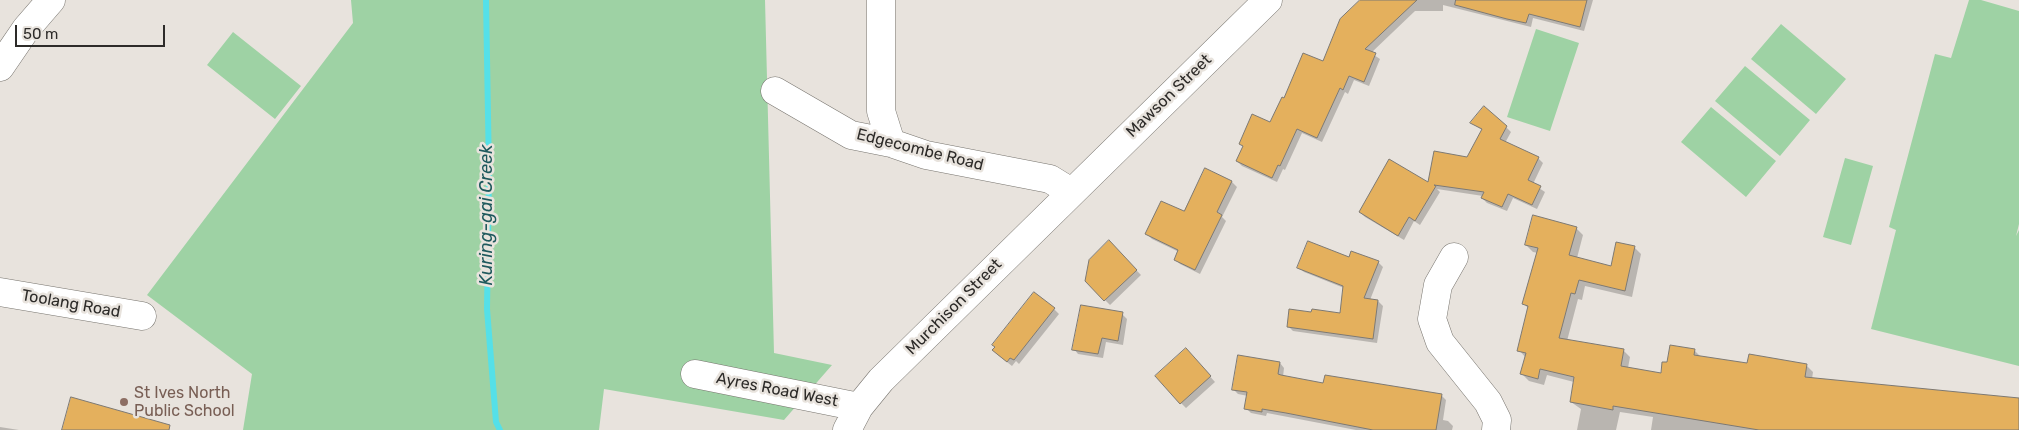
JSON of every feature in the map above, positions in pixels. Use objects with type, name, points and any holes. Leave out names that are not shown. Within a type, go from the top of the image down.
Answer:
[{"type":"street","points":[[0,67],[26,29],[51,0]]},
{"type":"street","points":[[881,0],[881,111],[891,143]]},
{"type":"street","name":"Mawson Street","points":[[1071,192],[1268,0]]},
{"type":"street","name":"Edgecombe Road","points":[[775,91],[851,135],[891,143],[926,155],[1050,179],[1071,192]]},
{"type":"street","name":"Murchison Street","points":[[853,418],[881,380],[1071,192]]},
{"type":"street","points":[[1454,256],[1438,284],[1432,319],[1440,342],[1488,402],[1496,420],[1496,430]]},
{"type":"street","name":"Toolang Road","points":[[0,292],[142,316]]},
{"type":"street","name":"Ayres Road West","points":[[695,374],[853,418]]},
{"type":"green space","points":[[351,0],[765,0],[774,353],[832,365],[784,420],[604,389],[599,430],[243,430],[252,374],[147,295],[353,23]]},
{"type":"green space","points":[[1969,0],[1981,0],[2019,11],[2019,224],[2016,236],[2019,230],[2019,366],[1871,329],[1896,230],[1889,227],[1935,54],[1951,58]]},
{"type":"green space","points":[[1781,24],[1846,79],[1816,114],[1751,59]]},
{"type":"green space","points":[[1536,29],[1579,43],[1550,131],[1507,117]]},
{"type":"green space","points":[[233,32],[301,86],[275,119],[207,65]]},
{"type":"green space","points":[[1745,66],[1810,120],[1780,156],[1715,101]]},
{"type":"green space","points":[[1711,107],[1776,161],[1746,197],[1681,142]]},
{"type":"green space","points":[[1845,158],[1873,166],[1851,245],[1823,237]]},
{"type":"building","points":[[1360,0],[1417,0],[1365,49],[1376,53],[1364,82],[1349,76],[1343,90],[1340,88],[1317,138],[1297,129],[1280,166],[1278,165],[1272,178],[1236,161],[1243,146],[1239,144],[1252,114],[1270,122],[1282,97],[1284,98],[1303,53],[1323,61],[1340,19]]},
{"type":"building","points":[[1456,0],[1587,0],[1580,27],[1529,14],[1526,23],[1507,19],[1455,5]]},
{"type":"building","points":[[1484,106],[1507,126],[1500,139],[1539,157],[1528,180],[1541,186],[1532,205],[1508,194],[1502,207],[1481,198],[1484,192],[1434,185],[1436,186],[1415,221],[1409,217],[1398,236],[1359,212],[1389,159],[1428,182],[1434,151],[1467,157],[1482,129],[1470,123]]},
{"type":"building","points":[[1205,168],[1232,181],[1217,212],[1222,215],[1195,270],[1174,260],[1178,250],[1145,234],[1161,201],[1184,211]]},
{"type":"building","points":[[1533,215],[1577,227],[1569,255],[1611,266],[1616,242],[1635,246],[1625,291],[1579,280],[1575,294],[1571,293],[1559,338],[1624,349],[1621,366],[1661,373],[1662,362],[1667,362],[1670,345],[1695,349],[1694,355],[1747,363],[1749,354],[1807,364],[1805,377],[2019,398],[2019,430],[1759,430],[1613,406],[1613,410],[1570,402],[1574,377],[1540,369],[1538,379],[1520,374],[1526,353],[1517,351],[1528,306],[1522,304],[1538,248],[1525,245]]},
{"type":"building","points":[[1109,240],[1137,270],[1104,301],[1085,281],[1089,260]]},
{"type":"building","points":[[1308,241],[1349,257],[1351,251],[1379,261],[1364,298],[1378,300],[1373,339],[1287,327],[1289,309],[1311,312],[1312,309],[1340,313],[1343,286],[1297,268]]},
{"type":"building","points":[[1034,292],[1055,308],[1014,360],[1010,358],[1007,362],[992,350],[995,347],[992,345]]},
{"type":"building","points":[[1081,305],[1123,312],[1118,341],[1102,338],[1098,354],[1072,350]]},
{"type":"building","points":[[1186,348],[1211,376],[1180,404],[1155,376]]},
{"type":"building","points":[[1238,355],[1280,362],[1278,374],[1281,375],[1323,383],[1325,375],[1442,394],[1436,430],[1373,430],[1262,409],[1262,412],[1244,409],[1247,392],[1232,390]]},
{"type":"building","points":[[71,397],[170,425],[169,430],[62,430]]},
{"type":"waterway","name":"Kuring-gai Creek","points":[[486,0],[489,172],[487,309],[496,422],[500,430]]},
{"type":"place","name":"St Ives North Public School","points":[[124,402]]}]
